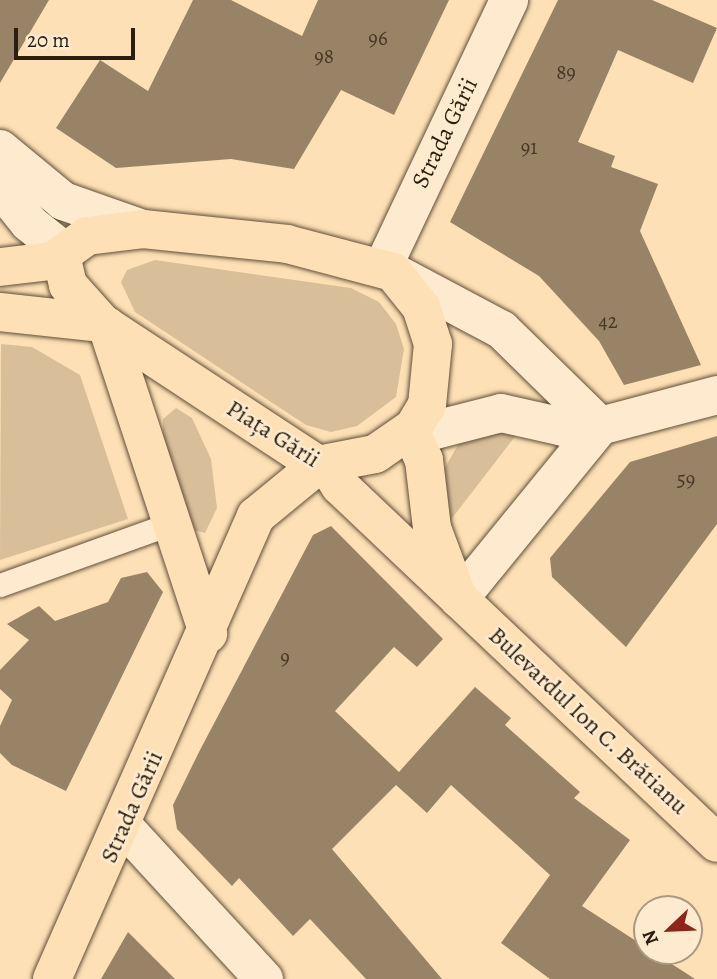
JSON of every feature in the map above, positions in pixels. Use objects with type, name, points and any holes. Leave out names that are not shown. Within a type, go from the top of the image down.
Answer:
[{"type":"main road","points":[[0,267],[62,255],[87,236],[143,229],[287,244],[388,270],[421,307],[433,344],[427,405],[412,428]]},
{"type":"main road","name":"Piața Gării","points":[[62,255],[74,295],[104,325],[323,466],[375,454],[412,428]]},
{"type":"main road","points":[[0,312],[104,325],[208,634]]},
{"type":"main road","name":"Bulevardul Ion C. Brătianu","points":[[412,428],[424,460],[432,528],[459,599]]},
{"type":"main road","name":"Bulevardul Ion C. Brătianu","points":[[323,466],[340,486],[717,843]]},
{"type":"main road","name":"Strada Gării","points":[[52,979],[124,827],[256,516],[323,466]]},
{"type":"street","name":"Strada Gării","points":[[388,270],[509,0]]},
{"type":"street","points":[[0,149],[63,201],[143,229]]},
{"type":"street","points":[[0,187],[29,223],[62,255]]},
{"type":"street","points":[[388,270],[502,330],[600,426]]},
{"type":"street","points":[[412,428],[435,430],[500,414],[563,427],[600,426],[717,395]]},
{"type":"street","points":[[459,599],[600,426]]},
{"type":"street","points":[[124,827],[264,979]]},
{"type":"lane","points":[[0,585],[172,523]]},
{"type":"shaded area","points":[[155,260],[351,288],[379,302],[396,324],[404,349],[396,397],[357,426],[331,432],[306,425],[135,312],[121,282],[127,270]]},
{"type":"shaded area","points":[[1,344],[32,347],[80,375],[128,519],[0,560]]},
{"type":"shaded area","points":[[176,408],[192,418],[211,459],[217,508],[205,533],[194,530],[163,441],[163,419]]},
{"type":"shaded area","points":[[520,430],[446,526],[442,473],[459,443],[474,432]]},
{"type":"building","points":[[0,0],[49,0],[0,83]]},
{"type":"building","points":[[193,0],[231,0],[302,36],[318,0],[449,0],[394,115],[341,90],[294,169],[231,159],[116,168],[56,128],[100,60],[148,91]]},
{"type":"building","points":[[558,0],[652,0],[717,28],[693,83],[618,50],[578,142],[615,156],[611,167],[658,184],[640,231],[701,365],[624,385],[599,341],[539,276],[450,222]]},
{"type":"building","points":[[717,436],[717,524],[626,647],[552,577],[550,558],[630,462]]},
{"type":"building","points":[[331,526],[443,639],[417,667],[394,647],[335,711],[399,772],[475,687],[511,718],[505,725],[580,792],[574,798],[630,840],[582,906],[633,939],[633,965],[673,965],[695,979],[550,979],[501,943],[550,875],[451,785],[427,813],[396,785],[332,849],[442,979],[366,979],[310,919],[293,936],[239,878],[232,886],[177,829],[173,805],[313,535]]},
{"type":"building","points":[[147,572],[163,592],[66,791],[12,765],[0,753],[0,726],[12,700],[0,689],[0,670],[29,640],[7,624],[39,606],[55,621],[108,602],[121,578]]},
{"type":"building","points":[[128,932],[175,979],[101,979]]}]
